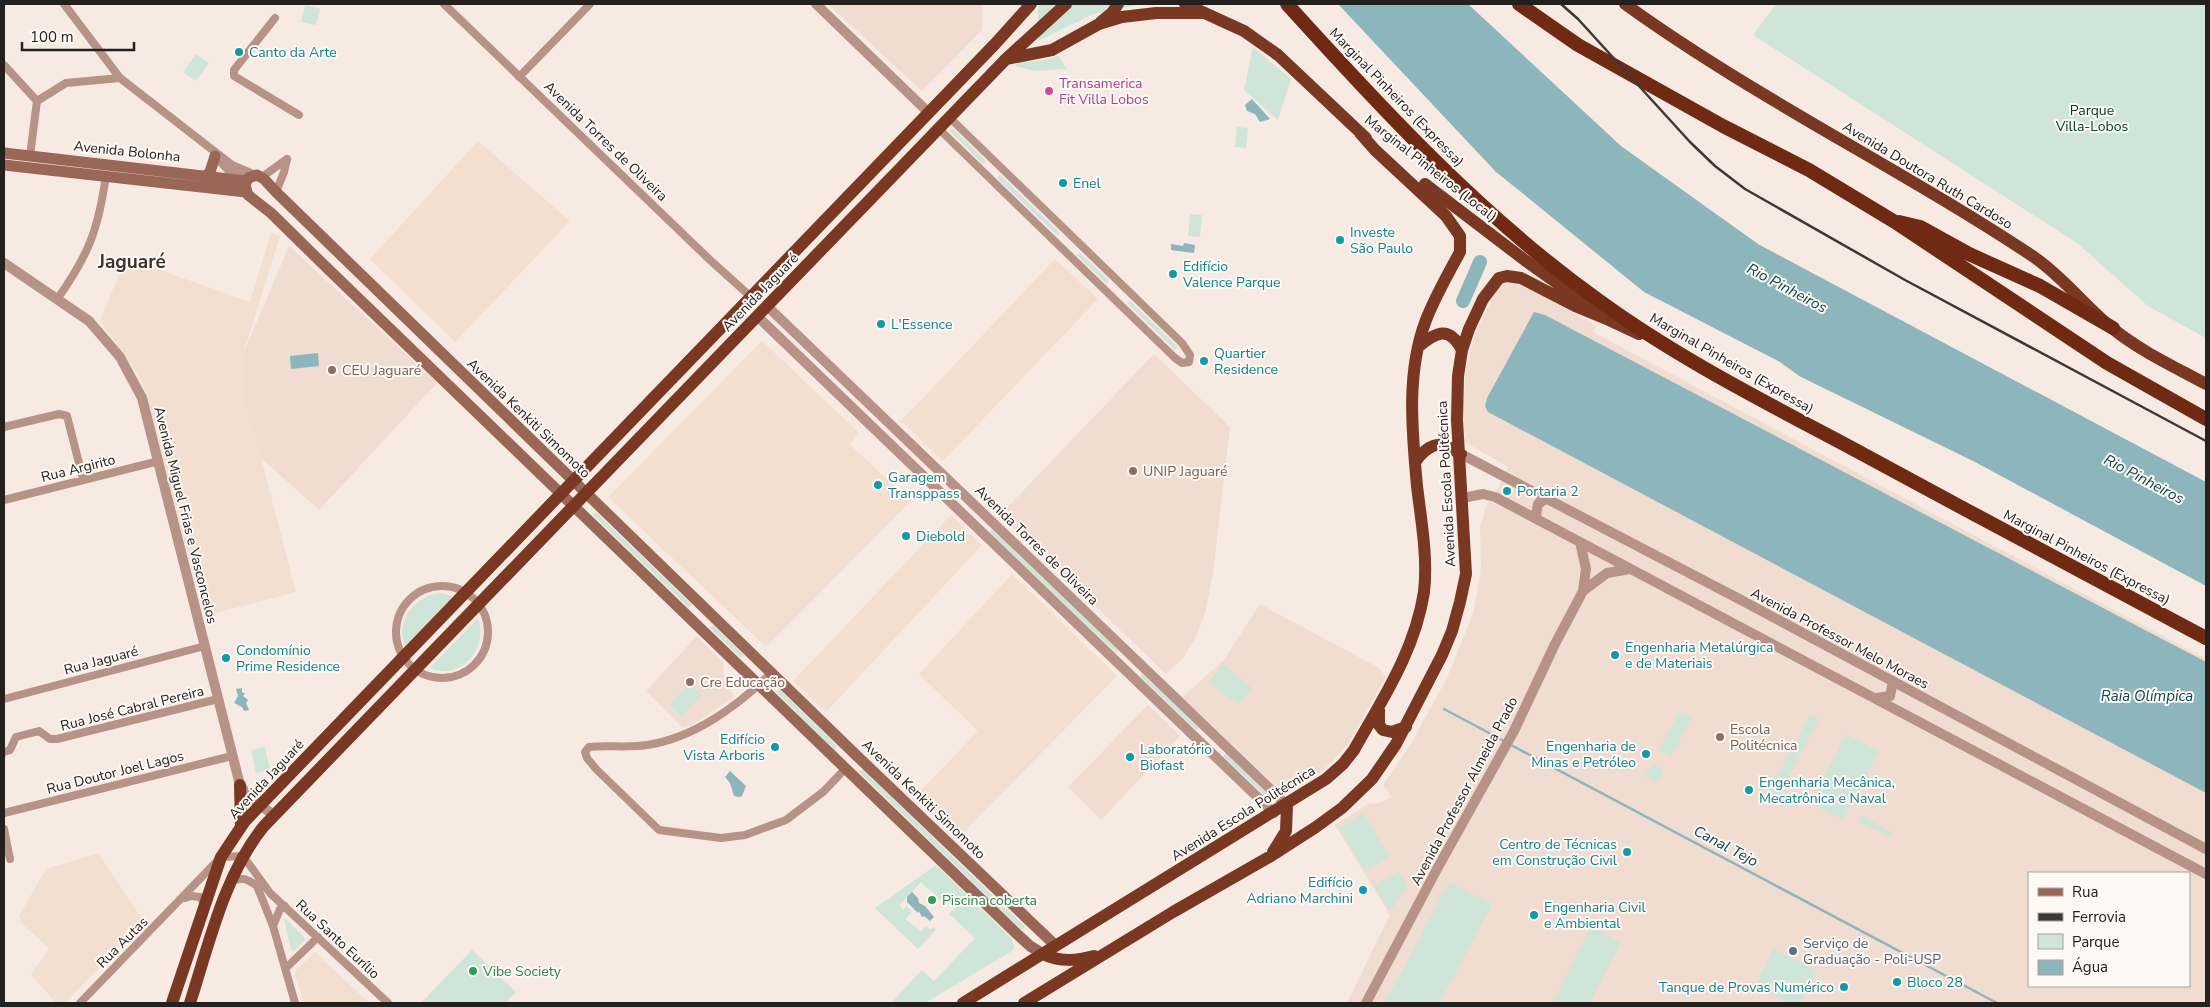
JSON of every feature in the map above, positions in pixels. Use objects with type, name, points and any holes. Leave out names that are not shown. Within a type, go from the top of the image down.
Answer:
[{"type":"highway","name":"Avenida Jaguaré","points":[[172,1003],[222,857],[242,826],[259,806],[1031,4]]},
{"type":"highway","name":"Avenida Jaguaré","points":[[190,1003],[231,881],[242,856],[256,835],[1006,60],[1066,4]]},
{"type":"highway","points":[[1006,60],[1052,50],[1099,24],[1112,13],[1118,4]]},
{"type":"highway","name":"Marginal Pinheiros (Local)","points":[[1185,4],[1244,31],[1278,55],[1360,133],[1526,261],[1609,320],[1667,347]]},
{"type":"highway","name":"Marginal Pinheiros (Expressa)","points":[[1287,4],[1371,96],[1447,174],[1550,265],[1598,301],[1667,347],[1820,432],[2206,638]]},
{"type":"highway","points":[[1519,4],[1578,45],[1723,126],[1809,170],[1853,196],[2107,363],[2206,419]]},
{"type":"highway","name":"Avenida Doutora Ruth Cardoso","points":[[1625,4],[1719,66],[1899,173],[2035,258],[2060,278],[2112,328],[2206,384]]},
{"type":"highway","points":[[1099,24],[1140,14],[1203,13]]},
{"type":"highway","name":"Avenida Escola Politécnica","points":[[963,1003],[1287,805],[1326,779],[1343,764],[1354,750],[1409,649],[1416,628],[1424,590],[1425,562],[1415,463],[1412,397],[1418,347],[1426,320],[1460,252],[1460,236],[1434,203],[1375,150],[1360,133]]},
{"type":"highway","points":[[1895,222],[1904,222],[1920,227],[1970,254],[2040,286],[2112,328]]},
{"type":"highway","name":"Avenida Escola Politécnica","points":[[1024,1003],[1316,827],[1356,795],[1372,779],[1406,727],[1452,631],[1460,602],[1466,574],[1457,401],[1462,350],[1483,299],[1499,278],[1507,276],[1521,278],[1575,306],[1609,320]]},
{"type":"highway","points":[[1418,347],[1432,336],[1443,333],[1455,338],[1462,350]]},
{"type":"highway","points":[[1415,463],[1419,456],[1437,445],[1443,445],[1461,454]]},
{"type":"highway","points":[[1379,706],[1378,720],[1383,730],[1392,732],[1406,727]]},
{"type":"highway","points":[[240,785],[242,826]]},
{"type":"highway","points":[[1270,856],[1286,831],[1287,805]]},
{"type":"highway","points":[[1043,954],[1056,959],[1072,960],[1108,951]]},
{"type":"main road","points":[[207,175],[210,172],[212,151]]},
{"type":"main road","name":"Avenida Bolonha","points":[[4,153],[207,175],[254,184]]},
{"type":"main road","name":"Avenida Bolonha","points":[[4,165],[106,176],[254,184]]},
{"type":"main road","points":[[254,184],[383,321],[1025,942],[1043,954]]},
{"type":"main road","name":"Avenida Kenkiti Simomoto","points":[[254,184],[276,192],[771,673],[1056,946]]},
{"type":"main road","points":[[383,321],[396,309]]},
{"type":"main road","points":[[694,622],[706,610]]},
{"type":"main road","points":[[902,822],[913,810]]},
{"type":"street","points":[[64,4],[120,78],[212,151],[237,168],[254,184],[269,170],[286,159],[284,172],[276,192]]},
{"type":"street","name":"Avenida Torres de Oliveira","points":[[444,4],[710,260],[750,296]]},
{"type":"street","points":[[519,77],[590,4]]},
{"type":"street","points":[[816,4],[928,112]]},
{"type":"street","points":[[275,18],[233,73],[238,80],[298,115]]},
{"type":"street","points":[[4,66],[37,101]]},
{"type":"street","points":[[37,101],[66,83],[120,78]]},
{"type":"street","points":[[30,156],[37,101]]},
{"type":"street","points":[[939,129],[1180,362],[1185,364],[1189,362],[1190,355],[1182,343],[950,118]]},
{"type":"street","points":[[985,174],[996,163]]},
{"type":"street","points":[[58,298],[87,252],[99,219],[106,176]]},
{"type":"street","points":[[1063,249],[1074,238]]},
{"type":"street","name":"Avenida Miguel Frias e Vasconcelos","points":[[4,263],[58,298],[89,321],[120,357],[142,398],[240,785],[259,806],[274,815]]},
{"type":"street","points":[[1112,297],[1122,285]]},
{"type":"street","name":"Avenida Torres de Oliveira","points":[[767,306],[1287,805]]},
{"type":"street","name":"Avenida Torres de Oliveira","points":[[757,316],[1274,813]]},
{"type":"street","points":[[4,427],[58,414],[67,416],[84,479]]},
{"type":"street","points":[[885,439],[896,429]]},
{"type":"street","name":"Avenida Professor Melo Moraes","points":[[1461,454],[2206,849]]},
{"type":"street","name":"Rua Argirito","points":[[4,500],[159,461]]},
{"type":"street","points":[[931,483],[941,473]]},
{"type":"street","points":[[1463,498],[1489,495],[1877,698],[2206,874]]},
{"type":"street","points":[[1538,520],[1536,515],[1538,504],[1547,498]]},
{"type":"street","points":[[976,526],[987,516]]},
{"type":"street","name":"Avenida Professor Almeida Prado","points":[[1366,1003],[1437,869],[1502,754],[1583,591],[1586,569],[1580,542]]},
{"type":"street","name":"Avenida Professor Almeida Prado","points":[[1583,591],[1607,573],[1628,569]]},
{"type":"street","points":[[435,587],[451,587],[465,593],[479,605],[486,618],[488,633],[485,648],[472,667],[460,675],[445,678],[430,677],[415,670],[403,657],[397,643],[396,628],[400,613],[408,600],[421,591],[435,587]]},
{"type":"street","name":"Rua Jaguaré","points":[[4,699],[205,646]]},
{"type":"street","points":[[771,673],[759,685],[699,728],[672,740],[646,745],[589,747],[585,752],[587,758],[659,830],[721,838],[745,836],[786,820],[823,792],[846,768]]},
{"type":"street","points":[[1877,698],[1890,696],[1893,682]]},
{"type":"street","name":"Rua José Cabral Pereira","points":[[4,752],[10,750],[16,737],[39,731],[50,739],[57,739],[218,699]]},
{"type":"street","points":[[1204,744],[1213,734]]},
{"type":"street","name":"Rua Doutor Joel Lagos","points":[[4,813],[232,756]]},
{"type":"street","points":[[4,829],[10,859]]},
{"type":"street","points":[[222,857],[242,856]]},
{"type":"street","name":"Rua Santo Eurílio","points":[[242,856],[270,893],[388,1003]]},
{"type":"street","name":"Rua Autas","points":[[80,1003],[222,857]]},
{"type":"street","name":"Rua Santo Eurílio","points":[[231,881],[240,878],[249,879],[270,893]]},
{"type":"street","points":[[257,886],[273,926],[295,1003]]},
{"type":"street","points":[[183,898],[191,896],[200,897],[205,905]]},
{"type":"street","points":[[273,926],[280,909],[285,906]]},
{"type":"street","points":[[286,968],[318,937]]},
{"type":"shaded area","points":[[828,4],[983,4],[982,30],[922,91]]},
{"type":"shaded area","points":[[478,141],[570,221],[455,342],[370,259]]},
{"type":"shaded area","points":[[271,233],[280,236],[242,357],[242,397],[256,439],[296,592],[204,616],[141,378],[100,321],[126,258],[250,302]]},
{"type":"shaded area","name":"CEU Jaguaré","points":[[289,246],[437,383],[319,510],[260,457],[242,397],[242,357]]},
{"type":"shaded area","points":[[1055,259],[1098,299],[943,461],[901,421]]},
{"type":"shaded area","points":[[1516,280],[1596,326],[1593,332],[2206,659],[2206,1003],[1347,1003],[1390,915],[1335,825],[1368,804],[1379,803],[1392,797],[1383,785],[1412,742],[1447,678],[1474,611],[1481,567],[1480,527],[1488,501],[1503,508],[1508,498],[1496,492],[1508,467],[1465,442],[1463,406],[1466,370],[1475,333],[1499,286]]},
{"type":"shaded area","points":[[762,341],[858,432],[850,445],[911,501],[766,647],[608,497]]},
{"type":"shaded area","name":"UNIP Jaguaré","points":[[1154,354],[1230,427],[1213,573],[1205,613],[1196,637],[1184,657],[1166,674],[1000,515]]},
{"type":"shaded area","points":[[951,515],[982,545],[826,712],[793,681]]},
{"type":"shaded area","points":[[1012,574],[1117,676],[957,839],[914,798],[978,731],[919,674]]},
{"type":"shaded area","points":[[1260,604],[1379,668],[1386,677],[1347,746],[1324,770],[1286,795],[1182,697],[1223,661]]},
{"type":"shaded area","name":"Cre Educação","points":[[697,636],[723,662],[724,677],[734,697],[692,725],[682,727],[646,691]]},
{"type":"shaded area","points":[[1148,705],[1180,736],[1101,820],[1068,787]]},
{"type":"shaded area","points":[[98,853],[144,922],[65,1003],[56,1003],[31,975],[49,948],[21,923],[19,916],[46,869]]},
{"type":"shaded area","points":[[315,952],[369,1003],[304,1003],[294,972]]},
{"type":"green space","points":[[1038,4],[1141,4],[1093,14],[1038,41]]},
{"type":"green space","name":"Parque Villa-Lobos","points":[[1776,4],[2206,4],[2206,338],[2148,306],[2077,243],[1753,35]]},
{"type":"green space","points":[[305,5],[320,9],[316,25],[301,22]]},
{"type":"green space","points":[[1253,47],[1291,79],[1278,120],[1244,90]]},
{"type":"green space","points":[[196,54],[209,63],[196,81],[183,72]]},
{"type":"green space","points":[[1058,56],[1067,69],[1035,71],[1015,66],[1018,62],[1041,61]]},
{"type":"green space","points":[[1237,127],[1248,128],[1246,148],[1235,147]]},
{"type":"green space","points":[[952,128],[986,161],[983,164],[950,131]]},
{"type":"green space","points":[[1000,175],[1060,233],[1058,236],[997,178]]},
{"type":"green space","points":[[1190,214],[1202,215],[1200,237],[1188,236]]},
{"type":"green space","points":[[1080,253],[1109,281],[1107,284],[1077,255]]},
{"type":"green space","points":[[1129,300],[1178,347],[1175,350],[1127,303]]},
{"type":"green space","points":[[596,512],[692,605],[689,608],[593,515]]},
{"type":"green space","points":[[992,529],[1118,650],[1116,653],[989,532]]},
{"type":"green space","points":[[440,593],[453,596],[405,646],[403,627],[409,611],[423,599]]},
{"type":"green space","points":[[478,618],[479,640],[476,650],[470,659],[462,666],[452,670],[441,671],[430,668]]},
{"type":"green space","points":[[713,625],[744,655],[741,658],[710,628]]},
{"type":"green space","points":[[1223,664],[1252,688],[1238,705],[1209,682]]},
{"type":"green space","points":[[1142,673],[1199,727],[1196,730],[1140,676]]},
{"type":"green space","points":[[690,683],[702,695],[681,717],[669,705]]},
{"type":"green space","points":[[779,689],[837,746],[834,749],[776,692]]},
{"type":"green space","points":[[1680,711],[1692,717],[1671,756],[1659,750]]},
{"type":"green space","points":[[1810,715],[1819,719],[1773,806],[1764,801]]},
{"type":"green space","points":[[1846,734],[1879,751],[1843,820],[1810,803]]},
{"type":"green space","points":[[265,747],[270,770],[256,773],[251,750]]},
{"type":"green space","points":[[1226,753],[1269,795],[1266,797],[1223,756]]},
{"type":"green space","points":[[1652,764],[1664,770],[1657,783],[1645,777]]},
{"type":"green space","points":[[862,769],[1025,927],[1022,930],[859,772]]},
{"type":"green space","points":[[1363,813],[1390,857],[1365,871],[1339,828]]},
{"type":"green space","points":[[1861,815],[1893,833],[1891,837],[1858,821]]},
{"type":"green space","points":[[936,865],[1012,939],[1014,947],[1012,951],[925,1003],[891,1003],[922,970],[934,981],[975,938],[949,914],[960,903],[953,897],[946,905],[921,882],[899,905],[903,910],[906,906],[912,912],[905,919],[921,931],[926,926],[930,930],[933,927],[936,930],[918,949],[875,908]]},
{"type":"green space","points":[[1399,871],[1408,887],[1390,911],[1374,886]]},
{"type":"green space","points":[[1451,883],[1491,903],[1491,907],[1439,1003],[1385,1003],[1448,884]]},
{"type":"green space","points":[[284,919],[305,940],[294,951],[291,950]]},
{"type":"green space","points":[[1591,926],[1621,943],[1590,1003],[1553,1003]]},
{"type":"green space","points":[[1773,949],[1817,971],[1800,1003],[1789,1003],[1755,986]]},
{"type":"green space","name":"Vibe Society","points":[[472,950],[516,992],[506,1003],[421,1003]]},
{"type":"water","name":"Rio Pinheiros","points":[[1338,4],[1468,4],[1621,146],[1758,244],[2206,482],[2206,586],[1975,462],[1799,376],[1780,362],[1644,292],[1496,172]]},
{"type":"water","points":[[1252,99],[1270,119],[1260,122],[1255,114],[1247,111],[1245,105]]},
{"type":"water","points":[[1184,243],[1195,245],[1194,253],[1171,250],[1171,244],[1183,246]]},
{"type":"water","name":"Raia Olímpica","points":[[1534,312],[1545,315],[2206,662],[2206,793],[1488,412],[1485,406],[1487,398]]},
{"type":"water","points":[[318,353],[319,366],[291,369],[290,356]]},
{"type":"water","points":[[242,688],[242,692],[245,694],[243,696],[248,700],[246,703],[249,710],[244,711],[242,707],[234,703],[238,696],[236,689]]},
{"type":"water","points":[[730,771],[746,786],[742,796],[734,796],[730,783],[725,777]]},
{"type":"water","points":[[912,892],[918,898],[919,903],[925,906],[934,917],[930,921],[924,916],[922,917],[919,911],[918,913],[907,902],[907,897]]},
{"type":"waterway","points":[[1463,301],[1480,262]]},
{"type":"waterway","name":"Canal Tejo","points":[[1444,709],[1506,742]]},
{"type":"waterway","name":"Canal Tejo","points":[[1511,745],[1997,1003]]},
{"type":"railway","points":[[1561,4],[1578,19],[1690,142],[1715,166],[1745,189],[1905,280],[2206,441]]},
{"type":"place","name":"Canto da Arte","points":[[239,52]]},
{"type":"place","name":"Transamerica Fit Villa Lobos","points":[[1049,91]]},
{"type":"place","name":"Enel","points":[[1063,183]]},
{"type":"place","name":"Investe São Paulo","points":[[1340,240]]},
{"type":"place","name":"Edifício Valence Parque","points":[[1173,274]]},
{"type":"place","name":"L'Essence","points":[[881,324]]},
{"type":"place","name":"Quartier Residence","points":[[1204,361]]},
{"type":"place","name":"CEU Jaguaré","points":[[332,370]]},
{"type":"place","name":"UNIP Jaguaré","points":[[1133,471]]},
{"type":"place","name":"Garagem Transppass","points":[[878,485]]},
{"type":"place","name":"Portaria 2","points":[[1507,491]]},
{"type":"place","name":"Diebold","points":[[906,536]]},
{"type":"place","name":"Engenharia Metalúrgica e de Materiais","points":[[1615,655]]},
{"type":"place","name":"Condomínio Prime Residence","points":[[226,658]]},
{"type":"place","name":"Cre Educação","points":[[690,682]]},
{"type":"place","name":"Escola Politécnica","points":[[1720,737]]},
{"type":"place","name":"Edifício Vista Arboris","points":[[775,747]]},
{"type":"place","name":"Engenharia de Minas e Petróleo","points":[[1646,754]]},
{"type":"place","name":"Laboratório Biofast","points":[[1130,757]]},
{"type":"place","name":"Engenharia Mecânica, Mecatrônica e Naval","points":[[1749,790]]},
{"type":"place","name":"Centro de Técnicas em Construção Civil","points":[[1627,852]]},
{"type":"place","name":"Edifício Adriano Marchini","points":[[1363,890]]},
{"type":"place","name":"Piscina coberta","points":[[932,900]]},
{"type":"place","name":"Engenharia Civil e Ambiental","points":[[1534,915]]},
{"type":"place","name":"Serviço de Graduação - Poli-USP","points":[[1793,951]]},
{"type":"place","name":"Vibe Society","points":[[473,971]]},
{"type":"place","name":"Bloco 28","points":[[1897,982]]},
{"type":"place","name":"Tanque de Provas Numérico","points":[[1844,987]]},
{"type":"district","name":"Jaguaré","points":[[132,261]]}]
